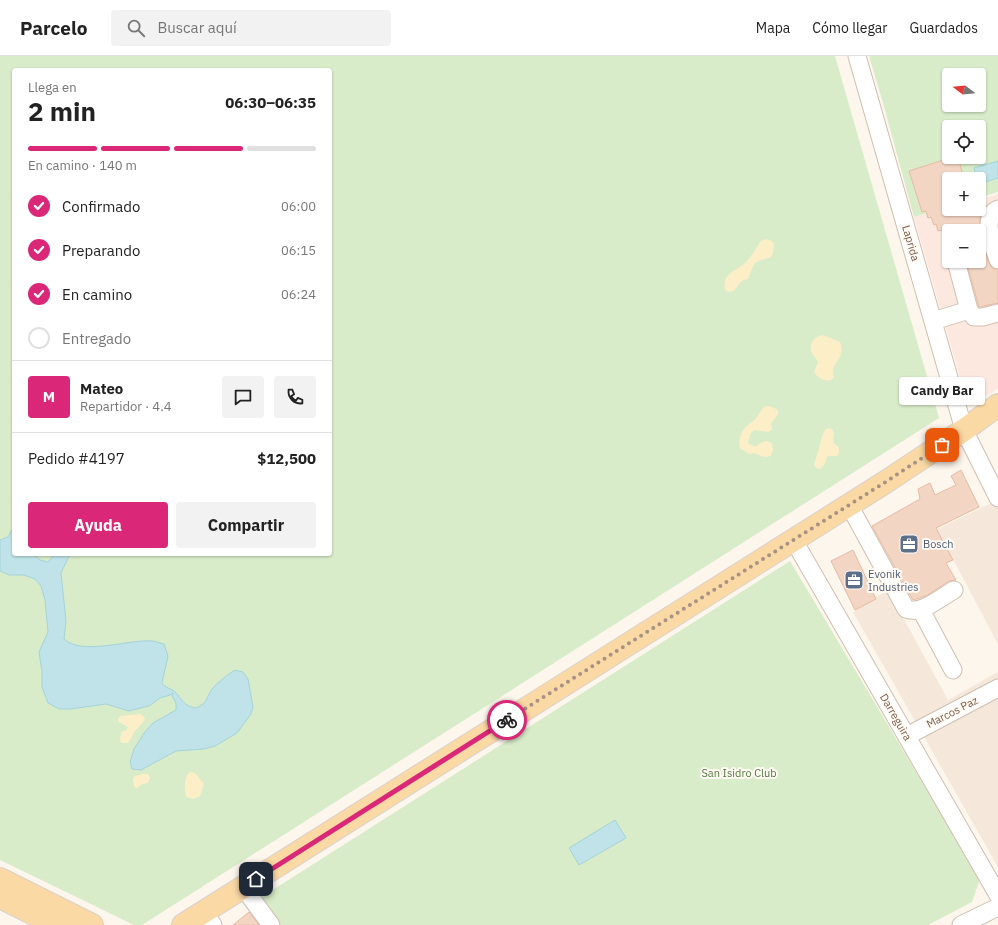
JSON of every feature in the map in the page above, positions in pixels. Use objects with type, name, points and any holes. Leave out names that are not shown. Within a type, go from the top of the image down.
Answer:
[{"type":"main road","points":[[183,925],[208,919],[243,887],[849,505],[964,430],[998,405]]},
{"type":"main road","points":[[0,878],[92,925]]},
{"type":"main road","points":[[0,897],[56,925]]},
{"type":"street","name":"Laprida","points":[[857,56],[964,430],[998,498]]},
{"type":"street","points":[[998,209],[989,220],[989,229],[998,260]]},
{"type":"street","points":[[958,268],[969,310],[974,316],[983,317],[998,313]]},
{"type":"street","points":[[933,321],[969,310]]},
{"type":"street","points":[[849,505],[906,609],[911,611],[921,610],[954,590]]},
{"type":"street","name":"Darreguira","points":[[793,539],[998,894]]},
{"type":"street","points":[[921,610],[953,670]]},
{"type":"street","name":"Marcos Paz","points":[[907,736],[998,688]]},
{"type":"street","points":[[243,887],[272,925]]},
{"type":"street","points":[[962,925],[998,907]]},
{"type":"shaded area","points":[[998,194],[998,388],[987,396],[964,391],[914,217],[942,210],[942,216],[986,216],[986,198]]},
{"type":"shaded area","points":[[998,500],[998,644],[937,529]]},
{"type":"shaded area","points":[[888,590],[948,700],[998,672],[998,867],[853,612]]},
{"type":"green space","points":[[0,56],[835,56],[939,418],[142,925],[134,925],[0,860]]},
{"type":"green space","points":[[869,56],[998,56],[998,192],[986,196],[986,172],[942,172],[942,209],[914,217]]},
{"type":"green space","name":"San Isidro Club","points":[[790,561],[980,879],[972,902],[928,925],[281,925],[260,898]]},
{"type":"sand","points":[[765,239],[774,243],[771,257],[756,262],[748,279],[741,282],[734,291],[729,292],[725,290],[726,279],[728,276],[746,262],[761,241]]},
{"type":"sand","points":[[823,335],[840,342],[842,348],[840,357],[833,368],[834,377],[831,380],[821,379],[814,372],[818,362],[811,351],[811,345],[814,340]]},
{"type":"sand","points":[[766,406],[778,410],[778,414],[771,424],[772,430],[768,432],[754,430],[750,435],[748,443],[753,446],[757,446],[764,442],[772,443],[773,449],[771,456],[767,457],[754,453],[749,454],[740,448],[739,442],[746,427]]},
{"type":"sand","points":[[826,429],[832,429],[834,433],[833,442],[839,448],[839,453],[837,456],[828,456],[825,464],[820,469],[816,468],[814,465],[823,434]]},
{"type":"sand","points":[[141,714],[145,720],[135,731],[128,743],[122,743],[120,741],[121,732],[127,730],[128,727],[119,722],[118,720],[120,716]]},
{"type":"sand","points":[[190,772],[195,773],[204,784],[200,796],[195,798],[186,797],[185,794],[186,780]]},
{"type":"sand","points":[[148,774],[150,778],[148,783],[142,784],[137,788],[134,787],[133,779],[135,776]]},
{"type":"water","points":[[998,161],[998,178],[986,182],[986,172],[975,172],[974,168]]},
{"type":"water","points":[[12,530],[12,556],[35,556],[40,560],[48,562],[53,556],[69,556],[61,573],[66,621],[64,639],[72,644],[94,647],[154,641],[164,644],[168,656],[162,683],[175,692],[188,706],[196,708],[205,702],[212,689],[226,676],[235,670],[243,672],[248,679],[253,707],[251,714],[237,733],[215,746],[204,749],[176,751],[141,770],[132,769],[130,762],[134,749],[144,733],[153,723],[176,710],[176,703],[172,696],[173,693],[160,698],[149,706],[129,711],[106,704],[71,709],[59,709],[48,703],[42,687],[42,672],[39,652],[48,632],[45,600],[41,586],[35,579],[24,575],[9,575],[0,571],[0,540],[8,537]]},
{"type":"water","points":[[615,820],[626,838],[579,865],[569,848]]},
{"type":"building","points":[[942,160],[942,164],[960,164],[962,172],[942,172],[942,216],[981,216],[980,224],[942,224],[942,230],[938,231],[936,224],[934,225],[931,217],[928,218],[926,211],[922,212],[909,171]]},
{"type":"building","points":[[986,253],[992,268],[998,270],[998,303],[979,307],[968,268],[986,268]]},
{"type":"building","name":"Bosch","points":[[961,470],[979,507],[936,528],[953,560],[946,563],[956,580],[949,581],[926,596],[913,600],[872,526],[920,499],[918,489],[930,483],[935,495],[956,485],[951,476]]},
{"type":"building","name":"Evonik Industries","points":[[853,550],[876,599],[855,610],[831,561]]},
{"type":"building","points":[[249,912],[259,925],[233,925]]},
{"type":"way so far","points":[[507,720],[942,445]]},
{"type":"place","name":"Candy Bar","points":[[942,445]]},
{"type":"place","name":"Bosch","points":[[909,544]]},
{"type":"place","name":"Evonik Industries","points":[[854,580]]},
{"type":"route","points":[[256,879],[507,720]]}]
